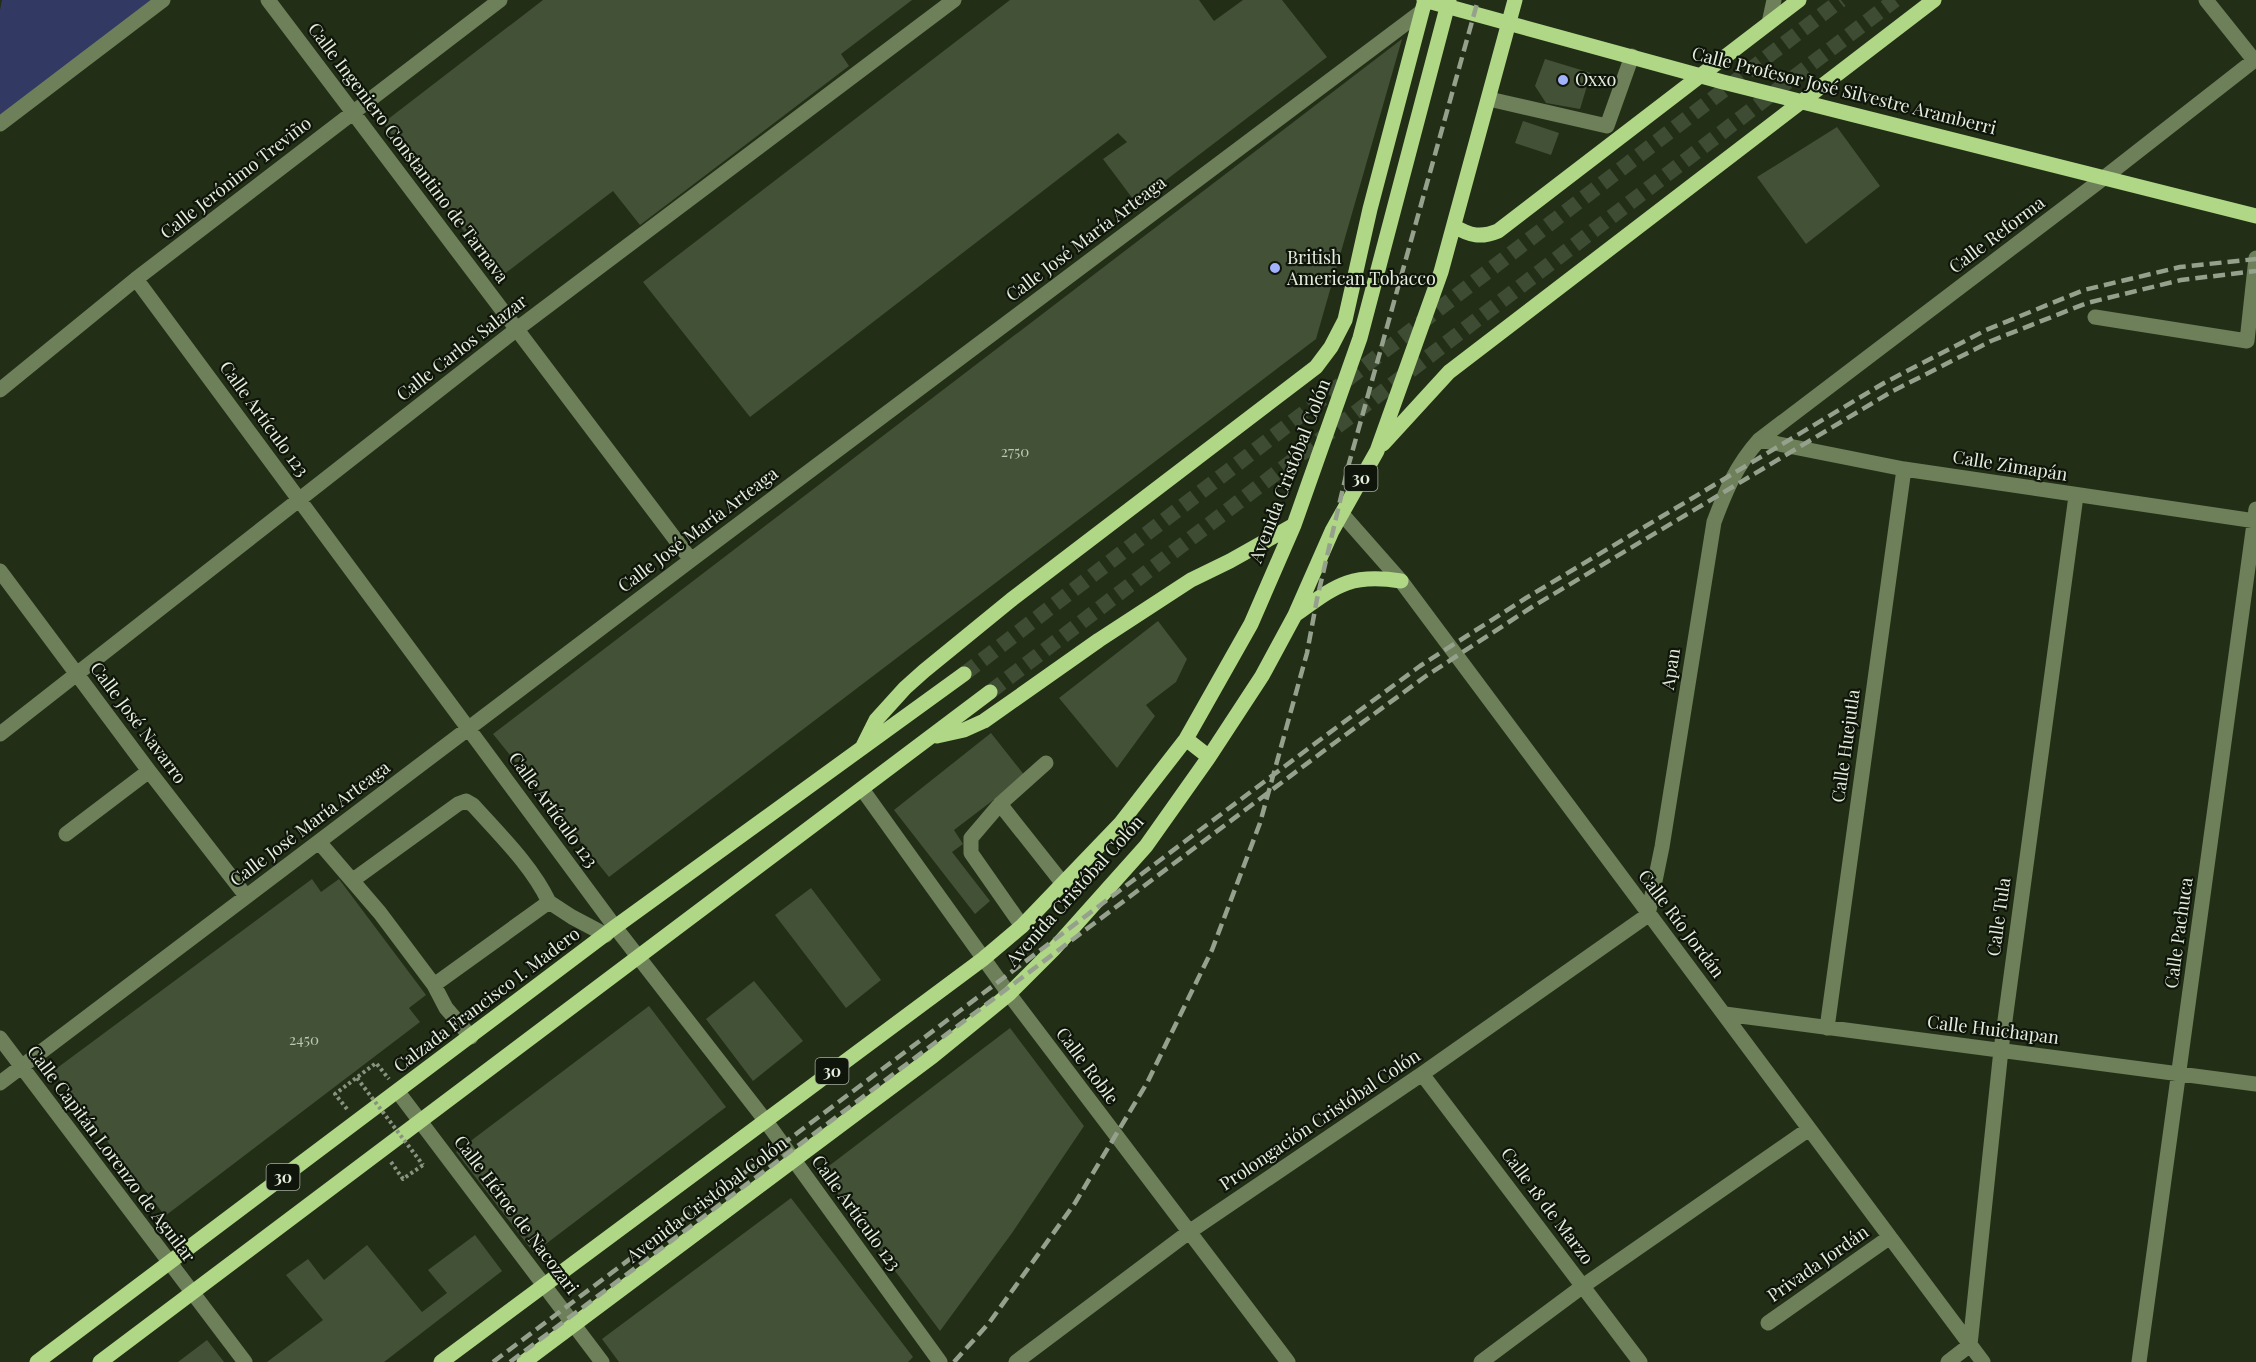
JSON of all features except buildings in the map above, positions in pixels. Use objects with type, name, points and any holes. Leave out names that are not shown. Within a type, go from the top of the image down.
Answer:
[{"type":"main road","name":"30","points":[[1454,226],[1515,0]]},
{"type":"main road","points":[[1454,226],[1467,234],[1478,236],[1498,231],[1799,0]]},
{"type":"main road","points":[[1377,451],[1449,372],[1934,0]]},
{"type":"main road","name":"Calle Profesor José Silvestre Aramberri","points":[[1424,3],[1448,3],[1509,23],[1723,82],[2256,216]]},
{"type":"main road","points":[[861,750],[882,712],[905,688],[941,657],[1011,600],[1316,367],[1331,347],[1345,320],[1370,209],[1424,3]]},
{"type":"main road","name":"Avenida Cristóbal Colón","points":[[441,1362],[983,959],[1022,926],[1064,885],[1120,824],[1186,739],[1251,624],[1294,525],[1360,338],[1448,3]]},
{"type":"main road","name":"Avenida Cristóbal Colón","points":[[524,1362],[792,1159],[933,1056],[1009,994],[1053,950],[1146,846],[1209,757],[1262,676],[1295,615],[1332,531],[1377,451],[1441,272],[1454,226]]},
{"type":"main road","points":[[931,737],[964,730],[984,721],[1099,640],[1191,580],[1294,525]]},
{"type":"main road","points":[[1295,615],[1335,587],[1359,578],[1376,577],[1401,581]]},
{"type":"main road","name":"Calzada Francisco I. Madero","points":[[37,1362],[611,931],[964,674]]},
{"type":"main road","name":"30","points":[[100,1362],[990,692]]},
{"type":"main road","points":[[1186,739],[1209,757]]},
{"type":"street","points":[[0,124],[163,0]]},
{"type":"street","name":"Calle Ingeniero Constantino de Tarnava","points":[[268,0],[691,560]]},
{"type":"street","name":"Calle Jerónimo Treviño","points":[[0,390],[136,279],[500,0]]},
{"type":"street","name":"Calle Carlos Salazar","points":[[0,734],[517,329],[954,0]]},
{"type":"street","points":[[1769,23],[1774,0]]},
{"type":"street","points":[[2206,0],[2255,59]]},
{"type":"street","name":"Calle José María Arteaga","points":[[0,1083],[1424,3]]},
{"type":"street","points":[[1608,126],[1632,56]]},
{"type":"street","name":"Calle Reforma","points":[[1759,440],[2105,177],[2255,59]]},
{"type":"street","points":[[1489,99],[1608,126],[1628,133]]},
{"type":"street","points":[[2095,317],[2247,341],[2256,258]]},
{"type":"street","name":"Calle Artículo 123","points":[[136,279],[469,729],[611,931],[638,956],[765,1120],[940,1362]]},
{"type":"street","name":"Calle Zimapán","points":[[1759,440],[1904,469],[2076,496],[2255,517]]},
{"type":"street","name":"Apan","points":[[1648,915],[1662,847],[1714,522],[1733,474],[1742,459],[1759,440]]},
{"type":"street","name":"Calle Huejutla","points":[[1827,1028],[1904,469]]},
{"type":"street","name":"Calle Tula","points":[[1970,1345],[2001,1050],[2076,496]]},
{"type":"street","name":"Calle Río Jordán","points":[[1342,514],[1401,581],[1983,1362]]},
{"type":"street","name":"Calle Pachuca","points":[[2139,1362],[2255,517]]},
{"type":"street","name":"Calle José Navarro","points":[[0,571],[149,771],[246,896]]},
{"type":"street","points":[[1022,926],[971,853],[969,845],[971,838],[1000,804],[1046,763]]},
{"type":"street","points":[[66,834],[149,771]]},
{"type":"street","name":"Calle Roble","points":[[862,789],[1009,994],[1288,1362]]},
{"type":"street","points":[[353,880],[458,804],[466,801],[473,805],[523,862],[543,889],[549,902],[572,917],[611,931]]},
{"type":"street","points":[[1000,804],[1064,885]]},
{"type":"street","points":[[319,842],[353,880],[434,985],[446,1008],[471,1037]]},
{"type":"street","points":[[434,985],[549,902]]},
{"type":"street","name":"Prolongación Cristóbal Colón","points":[[1016,1362],[1189,1232],[1422,1074],[1648,915]]},
{"type":"street","name":"Calle Huichapan","points":[[1725,1014],[2256,1084]]},
{"type":"street","name":"Calle Capitán Lorenzo de Aguilar","points":[[0,1038],[191,1293]]},
{"type":"street","name":"Calle 18 de Marzo","points":[[1422,1074],[1640,1362]]},
{"type":"street","name":"Calle Héroe de Nacozari","points":[[398,1092],[602,1362]]},
{"type":"street","points":[[1481,1362],[1583,1286],[1809,1129]]},
{"type":"street","name":"Privada Jordán","points":[[1768,1323],[1890,1237]]},
{"type":"street","points":[[191,1293],[244,1362]]},
{"type":"street","points":[[1948,1362],[1970,1345]]},
{"type":"path","points":[[335,1094],[376,1063]]},
{"type":"path","points":[[357,1078],[423,1165],[403,1179]]},
{"type":"shaded area","points":[[2,0],[163,0],[0,124],[0,10]]},
{"type":"tunnel","points":[[964,674],[1841,0]]},
{"type":"tunnel","points":[[990,692],[1895,0]]},
{"type":"railway","points":[[954,1362],[989,1323],[1075,1203],[1147,1083],[1212,950],[1260,823],[1307,653],[1317,599],[1348,467],[1478,0]]},
{"type":"railway","points":[[493,1362],[1325,736],[1420,666],[1526,598],[1884,383],[1986,330],[2084,290],[2180,267],[2256,259]]},
{"type":"railway","points":[[510,1362],[1333,744],[1426,676],[1532,607],[1891,392],[1991,341],[2087,303],[2181,280],[2256,271]]},
{"type":"place","name":"Oxxo","points":[[1563,80]]},
{"type":"place","name":"British American Tobacco","points":[[1275,268]]}]
